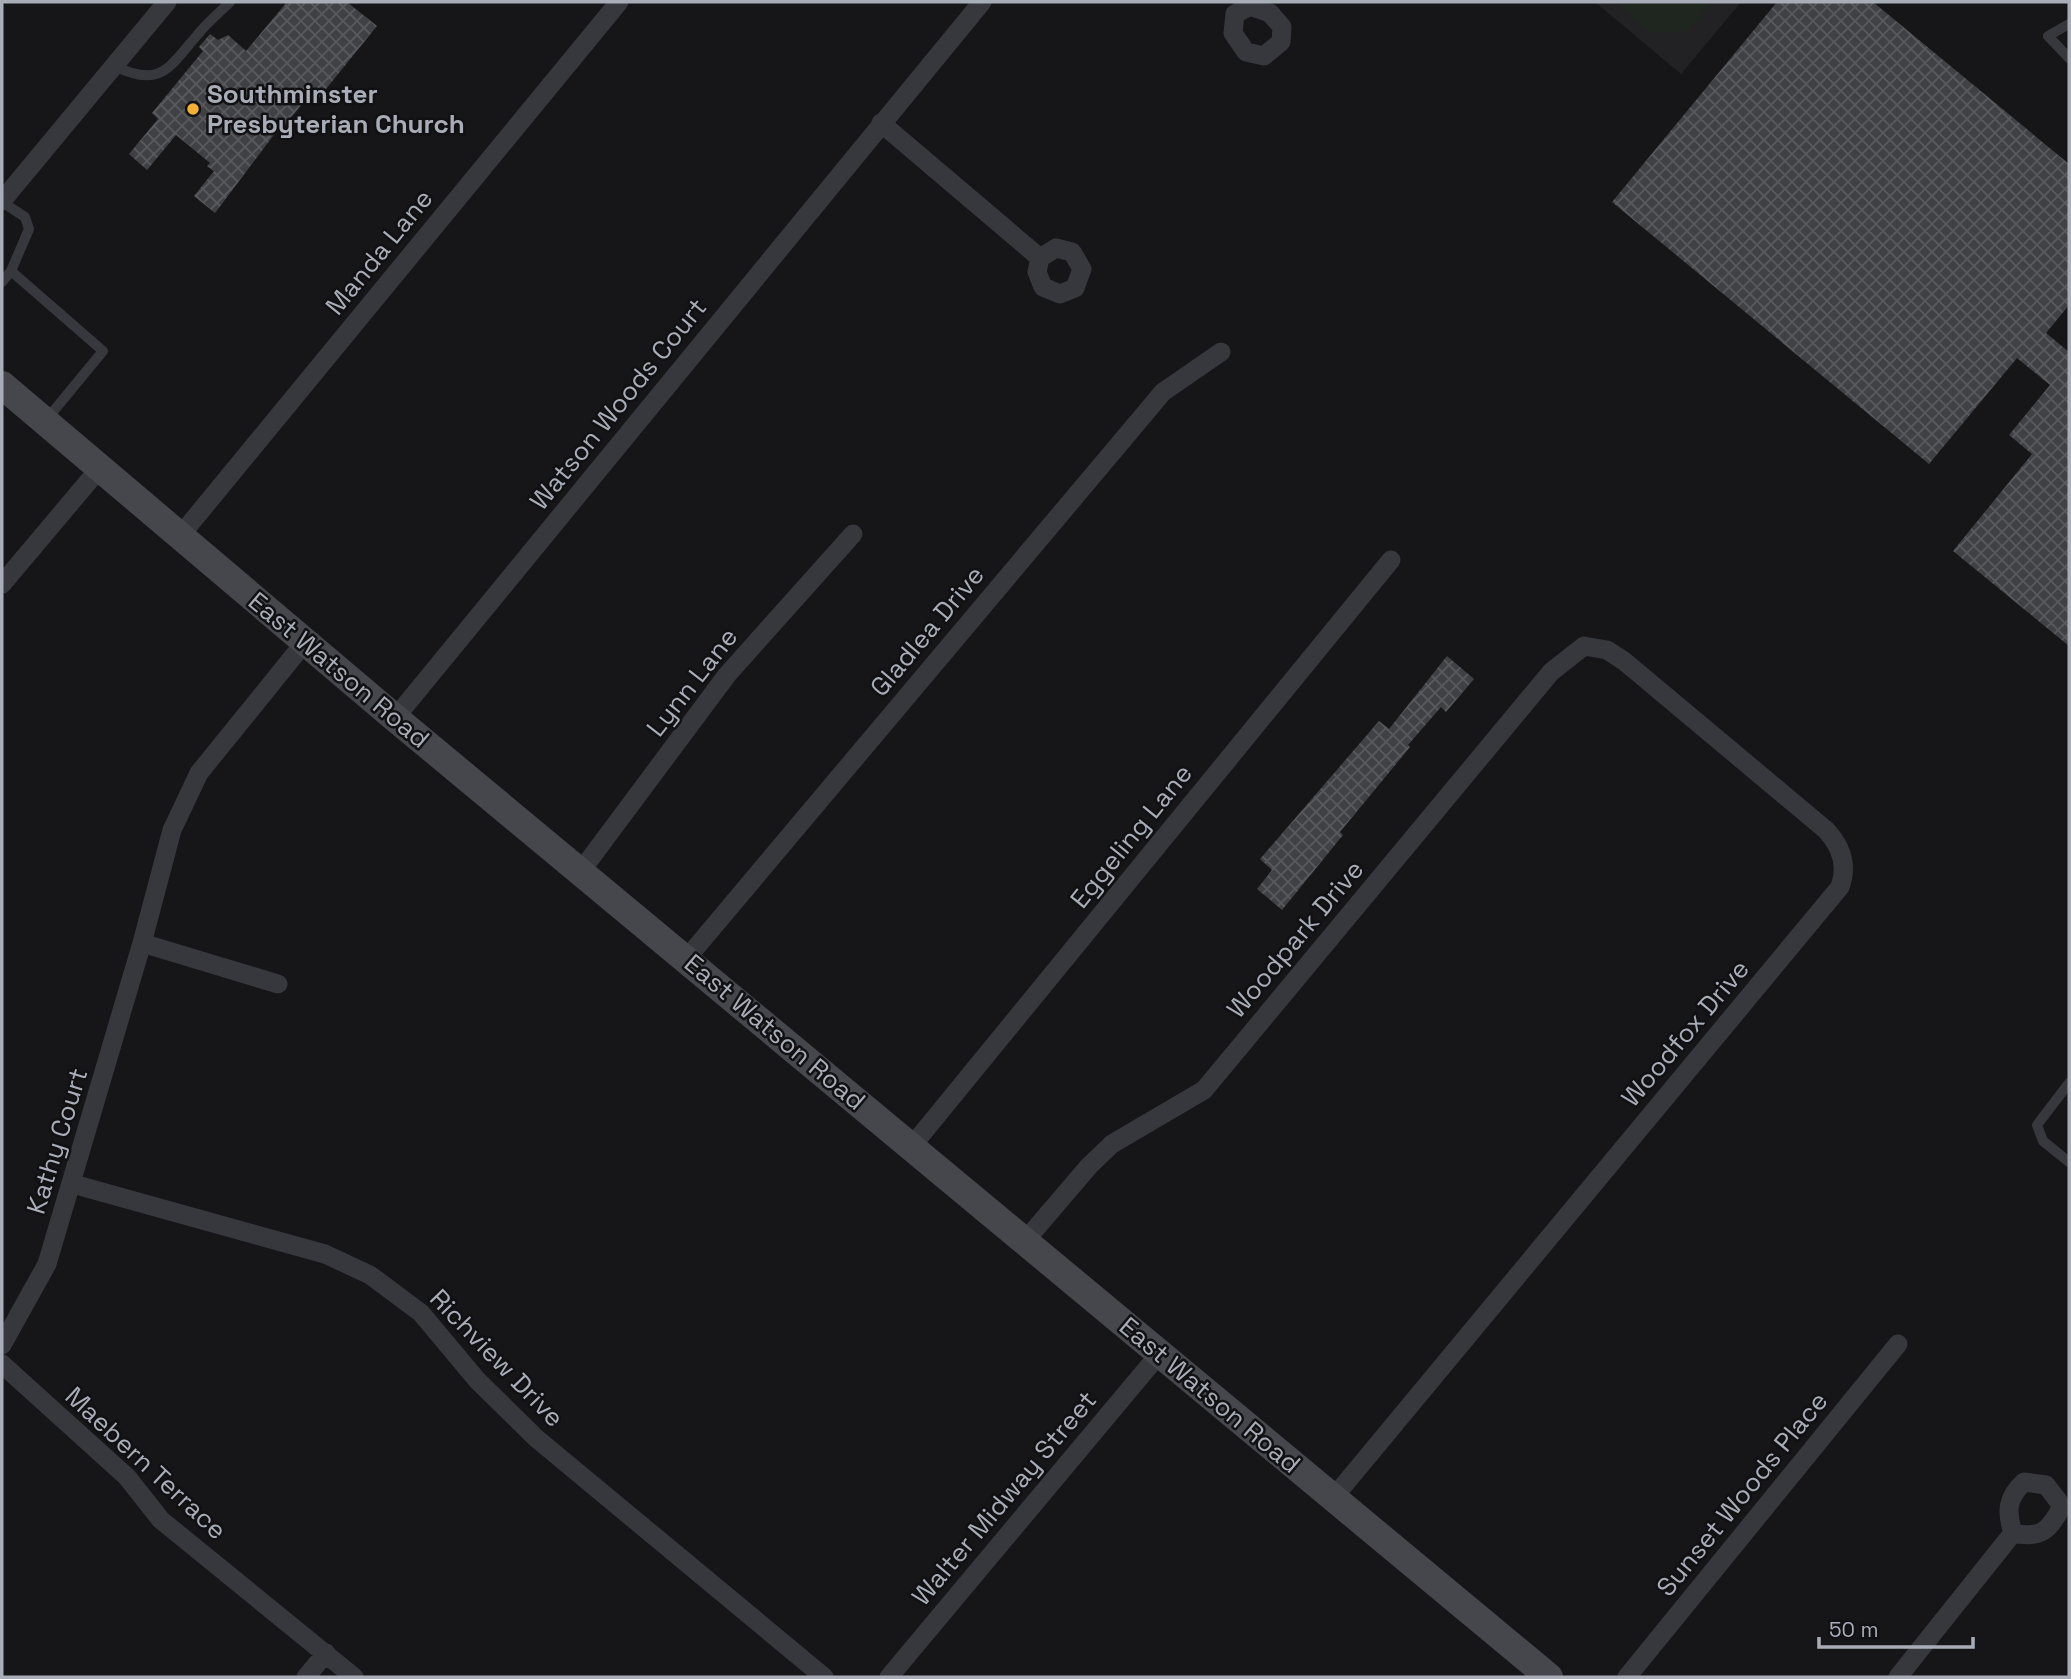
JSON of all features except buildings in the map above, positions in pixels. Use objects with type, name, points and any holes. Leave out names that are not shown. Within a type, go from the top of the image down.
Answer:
[{"type":"street","points":[[2,202],[167,2]]},
{"type":"street","name":"Manda Lane","points":[[180,536],[619,2]]},
{"type":"street","name":"Watson Woods Court","points":[[395,718],[982,2]]},
{"type":"street","points":[[881,123],[1040,258]]},
{"type":"street","name":"Gladlea Drive","points":[[687,958],[1163,392],[1221,352]]},
{"type":"street","name":"East Watson Road","points":[[2,385],[395,718],[1549,1677]]},
{"type":"street","points":[[2,584],[99,469]]},
{"type":"street","name":"Lynn Lane","points":[[581,871],[727,675],[853,534]]},
{"type":"street","name":"Eggeling Lane","points":[[912,1146],[1391,560]]},
{"type":"street","name":"Kathy Court","points":[[2,1345],[47,1265],[73,1184],[172,830],[199,773],[305,642]]},
{"type":"street","name":"Woodpark Drive","points":[[1025,1241],[1089,1166],[1112,1144],[1204,1090],[1551,672],[1584,646]]},
{"type":"street","name":"Woodfox Drive","points":[[1334,1497],[1840,887],[1845,875],[1839,844],[1826,830],[1624,661],[1606,650],[1584,646]]},
{"type":"street","points":[[142,943],[278,984]]},
{"type":"street","name":"Richview Drive","points":[[73,1184],[325,1254],[370,1275],[421,1313],[477,1380],[536,1438],[824,1677]]},
{"type":"street","name":"Sunset Woods Place","points":[[1627,1677],[1898,1344]]},
{"type":"street","name":"Walter Midway Street","points":[[889,1677],[1160,1353]]},
{"type":"street","name":"Maebern Terrace","points":[[2,1364],[127,1477],[161,1520],[354,1677]]},
{"type":"street","points":[[1898,1677],[2013,1533]]},
{"type":"street","points":[[306,1677],[326,1653]]},
{"type":"lane","points":[[114,66],[137,77],[153,76],[171,68],[230,2]]},
{"type":"lane","points":[[2069,24],[2048,36],[2069,58]]},
{"type":"lane","points":[[2,202],[24,217],[29,229],[11,271],[2,282]]},
{"type":"lane","points":[[11,271],[103,351],[45,422]]},
{"type":"lane","points":[[2069,1083],[2036,1125],[2043,1141],[2069,1162]]},
{"type":"shaded area","points":[[1595,2],[1741,2],[1681,74]]},
{"type":"shaded area","points":[[1616,2],[1712,2],[1686,33],[1648,31]]},
{"type":"place","name":"Southminster Presbyterian Church","points":[[193,109]]}]
